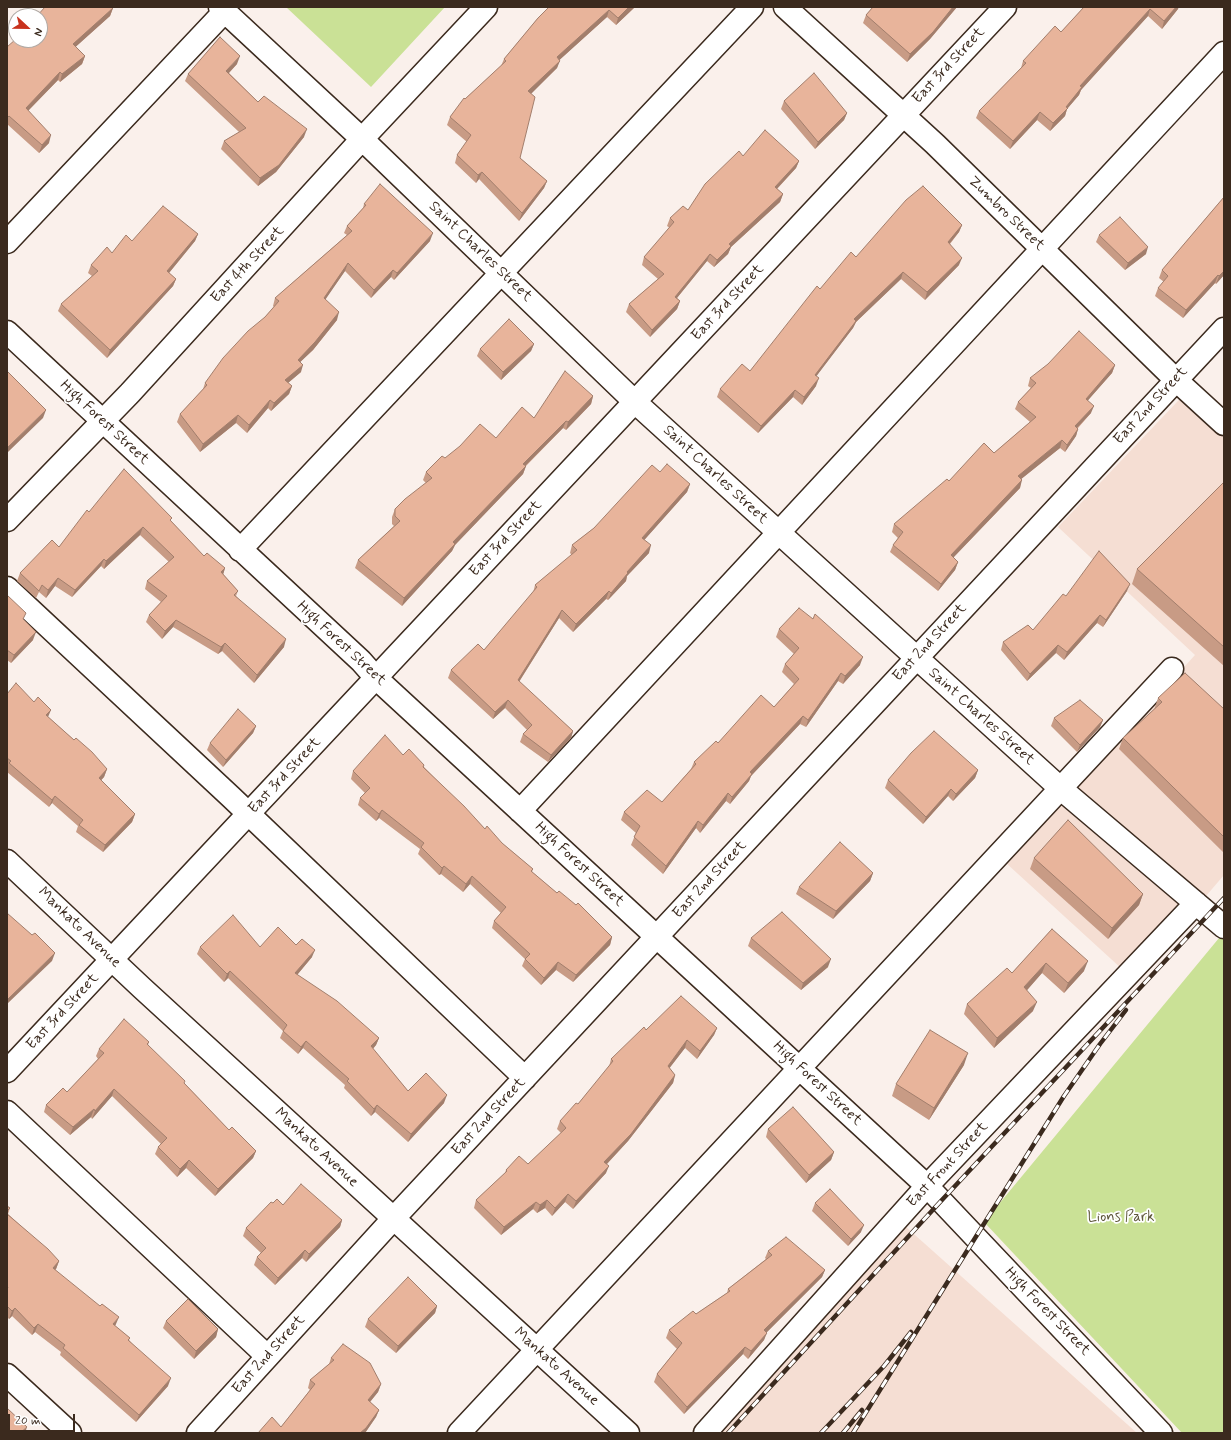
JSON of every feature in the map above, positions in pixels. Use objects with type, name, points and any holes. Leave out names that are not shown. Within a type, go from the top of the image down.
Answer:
[{"type":"street","name":"East 4th Street","points":[[7,520],[135,388],[362,139],[486,7]]},
{"type":"street","points":[[240,550],[752,7]]},
{"type":"street","name":"Zumbro Street","points":[[786,7],[904,115],[1176,380],[1224,424]]},
{"type":"street","name":"East 3rd Street","points":[[7,1071],[1005,7]]},
{"type":"street","name":"Saint Charles Street","points":[[222,9],[362,139],[635,402],[1060,788],[1224,926]]},
{"type":"street","points":[[7,242],[222,9]]},
{"type":"street","points":[[520,811],[1224,54]]},
{"type":"street","name":"East 2nd Street","points":[[198,1433],[393,1219],[1224,329]]},
{"type":"street","name":"High Forest Street","points":[[7,332],[361,661],[376,678],[928,1186],[1161,1433]]},
{"type":"street","points":[[7,588],[249,814],[526,1078]]},
{"type":"street","points":[[459,1433],[1172,668]]},
{"type":"street","name":"Mankato Avenue","points":[[7,861],[393,1219],[628,1433]]},
{"type":"street","name":"East Front Street","points":[[705,1433],[928,1186],[1196,903]]},
{"type":"street","points":[[7,1112],[267,1356]]},
{"type":"street","points":[[7,1375],[70,1433]]},
{"type":"shaded area","points":[[1196,382],[1224,408],[1224,875],[1134,980],[1006,863],[1195,655],[1058,527]]},
{"type":"shaded area","points":[[906,1227],[1137,1433],[717,1433]]},
{"type":"green space","points":[[286,7],[445,7],[371,87]]},
{"type":"green space","name":"Lions Park","points":[[1224,932],[1224,1433],[1182,1433],[984,1222]]},
{"type":"building","points":[[111,7],[113,8],[73,44],[85,56],[62,74],[60,72],[26,108],[51,135],[42,145],[9,116],[7,118],[7,47],[48,48],[48,8],[44,8]]},
{"type":"building","points":[[549,7],[629,7],[618,18],[609,10],[557,57],[560,61],[528,91],[535,97],[520,158],[547,181],[522,213],[482,172],[478,175],[457,155],[471,135],[450,117],[464,98],[465,99],[506,61],[504,59]]},
{"type":"building","points":[[873,7],[953,7],[933,32],[910,54],[866,15]]},
{"type":"building","points":[[1084,7],[1176,7],[1164,21],[1150,9],[1080,86],[1082,87],[1066,107],[1068,108],[1053,123],[1040,112],[1013,141],[979,111],[1026,63],[1023,61],[1055,26],[1061,32]]},
{"type":"building","points":[[220,37],[240,56],[226,71],[258,102],[264,96],[307,129],[279,165],[260,178],[224,141],[246,128],[188,74]]},
{"type":"building","points":[[814,73],[847,113],[818,142],[784,101]]},
{"type":"building","points":[[765,130],[799,161],[775,187],[783,194],[729,244],[731,246],[717,260],[710,254],[675,297],[680,301],[652,330],[629,304],[664,274],[644,257],[674,222],[670,218],[683,206],[688,210],[705,184],[739,151],[743,156]]},
{"type":"building","points":[[380,184],[433,233],[397,273],[393,270],[374,290],[348,263],[324,298],[339,312],[315,342],[298,360],[303,365],[285,380],[292,386],[274,403],[270,400],[249,425],[238,415],[203,444],[180,414],[207,385],[205,383],[223,358],[248,331],[265,317],[279,301],[275,298],[352,231],[347,226],[366,205],[364,204]]},
{"type":"building","points":[[923,186],[962,225],[948,242],[962,258],[927,292],[903,272],[854,319],[856,321],[815,375],[819,378],[804,397],[795,390],[761,426],[720,389],[742,364],[750,371],[817,286],[820,289],[851,252],[856,257],[906,200]]},
{"type":"building","points":[[1224,197],[1224,271],[1219,276],[1218,275],[1186,310],[1158,288],[1168,276],[1162,270]]},
{"type":"building","points":[[163,206],[198,234],[167,271],[176,279],[110,350],[61,304],[98,271],[91,265],[107,247],[112,253],[126,235],[132,241]]},
{"type":"building","points":[[1120,217],[1148,247],[1128,263],[1099,235]]},
{"type":"building","points":[[509,319],[534,344],[503,372],[480,349]]},
{"type":"building","points":[[1079,331],[1115,365],[1086,399],[1094,406],[1075,426],[1078,429],[1067,445],[1062,440],[1018,476],[1022,480],[951,555],[958,562],[941,584],[893,545],[903,532],[894,524],[947,479],[949,481],[984,443],[994,453],[1036,417],[1018,402],[1036,383],[1030,378],[1048,364]]},
{"type":"building","points":[[7,371],[46,410],[7,448]]},
{"type":"building","points":[[565,371],[593,396],[568,422],[566,421],[523,464],[526,466],[453,542],[455,544],[404,598],[358,560],[400,521],[395,516],[395,509],[405,499],[432,478],[426,472],[442,456],[445,458],[460,446],[480,424],[496,438],[522,407],[534,418]]},
{"type":"building","points":[[667,464],[690,484],[642,538],[651,545],[611,593],[609,591],[576,624],[562,610],[518,680],[573,731],[551,755],[523,734],[532,725],[508,700],[495,712],[451,670],[478,644],[484,650],[537,587],[535,585],[577,550],[572,545],[594,528],[652,465],[660,472]]},
{"type":"building","points":[[124,469],[172,518],[170,520],[204,556],[207,553],[225,568],[221,572],[238,591],[234,595],[286,639],[257,675],[225,643],[221,647],[176,620],[165,631],[149,615],[167,596],[147,581],[174,557],[143,527],[106,561],[104,559],[75,590],[58,578],[48,590],[42,585],[39,591],[20,573],[52,540],[59,547],[87,510],[89,512]]},
{"type":"building","points":[[1224,482],[1224,647],[1137,569]]},
{"type":"building","points":[[1099,551],[1130,584],[1106,620],[1100,615],[1067,652],[1058,645],[1030,674],[1003,642],[1028,625],[1033,630],[1063,594],[1066,596]]},
{"type":"building","points":[[7,595],[26,613],[23,619],[36,632],[14,655],[7,650]]},
{"type":"building","points":[[799,608],[813,619],[815,614],[863,657],[845,676],[841,673],[808,720],[803,716],[750,772],[752,774],[732,797],[728,793],[703,825],[698,821],[666,866],[634,837],[640,826],[624,812],[647,790],[662,802],[696,764],[694,762],[716,741],[718,743],[761,695],[774,707],[799,679],[785,664],[799,648],[779,629]]},
{"type":"building","points":[[1185,673],[1224,709],[1224,837],[1123,738],[1162,702],[1158,698]]},
{"type":"building","points":[[16,683],[34,702],[38,697],[51,710],[46,715],[74,740],[76,738],[92,752],[107,769],[99,778],[135,814],[105,845],[79,825],[83,820],[55,796],[52,800],[9,763],[11,761],[7,758],[7,694]]},
{"type":"building","points":[[1080,700],[1103,720],[1080,745],[1054,718]]},
{"type":"building","points":[[238,709],[256,726],[226,760],[210,743]]},
{"type":"building","points":[[934,731],[978,770],[956,794],[951,789],[926,817],[888,780],[911,753]]},
{"type":"building","points":[[385,735],[403,755],[409,749],[424,765],[423,767],[464,806],[485,829],[487,826],[502,843],[533,869],[531,871],[557,893],[559,891],[576,905],[578,903],[612,937],[576,975],[558,962],[544,978],[525,959],[530,954],[494,921],[506,907],[472,876],[466,884],[444,866],[442,868],[421,847],[424,843],[382,810],[379,814],[360,798],[370,788],[353,771]]},
{"type":"building","points":[[1068,820],[1143,894],[1112,928],[1034,858]]},
{"type":"building","points":[[840,842],[873,873],[836,911],[799,887]]},
{"type":"building","points":[[782,912],[831,959],[803,983],[751,938]]},
{"type":"building","points":[[7,913],[32,935],[35,933],[55,953],[8,999],[7,998]]},
{"type":"building","points":[[233,915],[260,947],[278,927],[296,945],[302,939],[315,950],[295,973],[337,1001],[379,1038],[371,1046],[408,1091],[426,1073],[447,1095],[411,1134],[377,1105],[374,1109],[347,1081],[349,1079],[306,1041],[301,1047],[283,1031],[287,1025],[230,971],[227,974],[200,947]]},
{"type":"building","points":[[1052,929],[1088,961],[1068,983],[1046,963],[1024,987],[1037,1002],[997,1038],[967,1004],[1007,968],[1012,973]]},
{"type":"building","points":[[681,996],[717,1028],[700,1051],[687,1040],[668,1066],[675,1075],[631,1134],[604,1162],[609,1166],[576,1201],[568,1194],[555,1208],[547,1200],[540,1205],[536,1202],[504,1227],[476,1200],[507,1171],[506,1170],[519,1156],[528,1164],[566,1128],[560,1121],[576,1103],[578,1104],[613,1061],[611,1059],[644,1027],[646,1030]]},
{"type":"building","points":[[124,1019],[149,1042],[147,1044],[185,1081],[184,1083],[229,1130],[232,1127],[256,1151],[218,1189],[189,1160],[180,1169],[158,1147],[167,1138],[114,1089],[95,1111],[94,1109],[73,1127],[46,1105],[63,1088],[67,1092],[104,1053],[99,1049]]},
{"type":"building","points":[[930,1030],[968,1053],[934,1108],[896,1084]]},
{"type":"building","points":[[793,1107],[834,1152],[809,1175],[768,1129]]},
{"type":"building","points":[[301,1184],[342,1220],[309,1254],[305,1250],[278,1278],[257,1257],[266,1248],[246,1228],[271,1202],[273,1203],[277,1199],[283,1205]]},
{"type":"building","points":[[830,1189],[864,1225],[851,1239],[815,1203]]},
{"type":"building","points":[[7,1214],[48,1249],[59,1261],[53,1268],[100,1306],[102,1304],[119,1317],[113,1324],[130,1338],[128,1340],[171,1378],[139,1415],[63,1348],[65,1345],[38,1324],[34,1328],[15,1308],[12,1311],[7,1306]]},
{"type":"building","points":[[786,1237],[825,1270],[764,1330],[767,1333],[751,1351],[745,1347],[687,1407],[657,1374],[682,1343],[669,1330],[693,1311],[696,1314],[730,1291],[728,1289],[772,1255],[768,1251]]},
{"type":"building","points":[[408,1277],[437,1306],[398,1346],[368,1319]]},
{"type":"building","points":[[188,1299],[218,1329],[196,1351],[166,1321]]},
{"type":"building","points":[[343,1344],[370,1363],[381,1384],[368,1400],[379,1410],[366,1428],[360,1433],[258,1433],[272,1417],[281,1427],[315,1384],[310,1380],[334,1360],[331,1358]]},
{"type":"building","points":[[7,1408],[27,1427],[20,1433],[7,1433]]},
{"type":"railway","points":[[728,1433],[941,1201],[1224,898]]},
{"type":"railway","points":[[853,1433],[1064,1096],[1100,1044],[1126,1010]]},
{"type":"railway","points":[[821,1433],[884,1366],[911,1332]]},
{"type":"railway","points":[[843,1433],[862,1410]]}]
